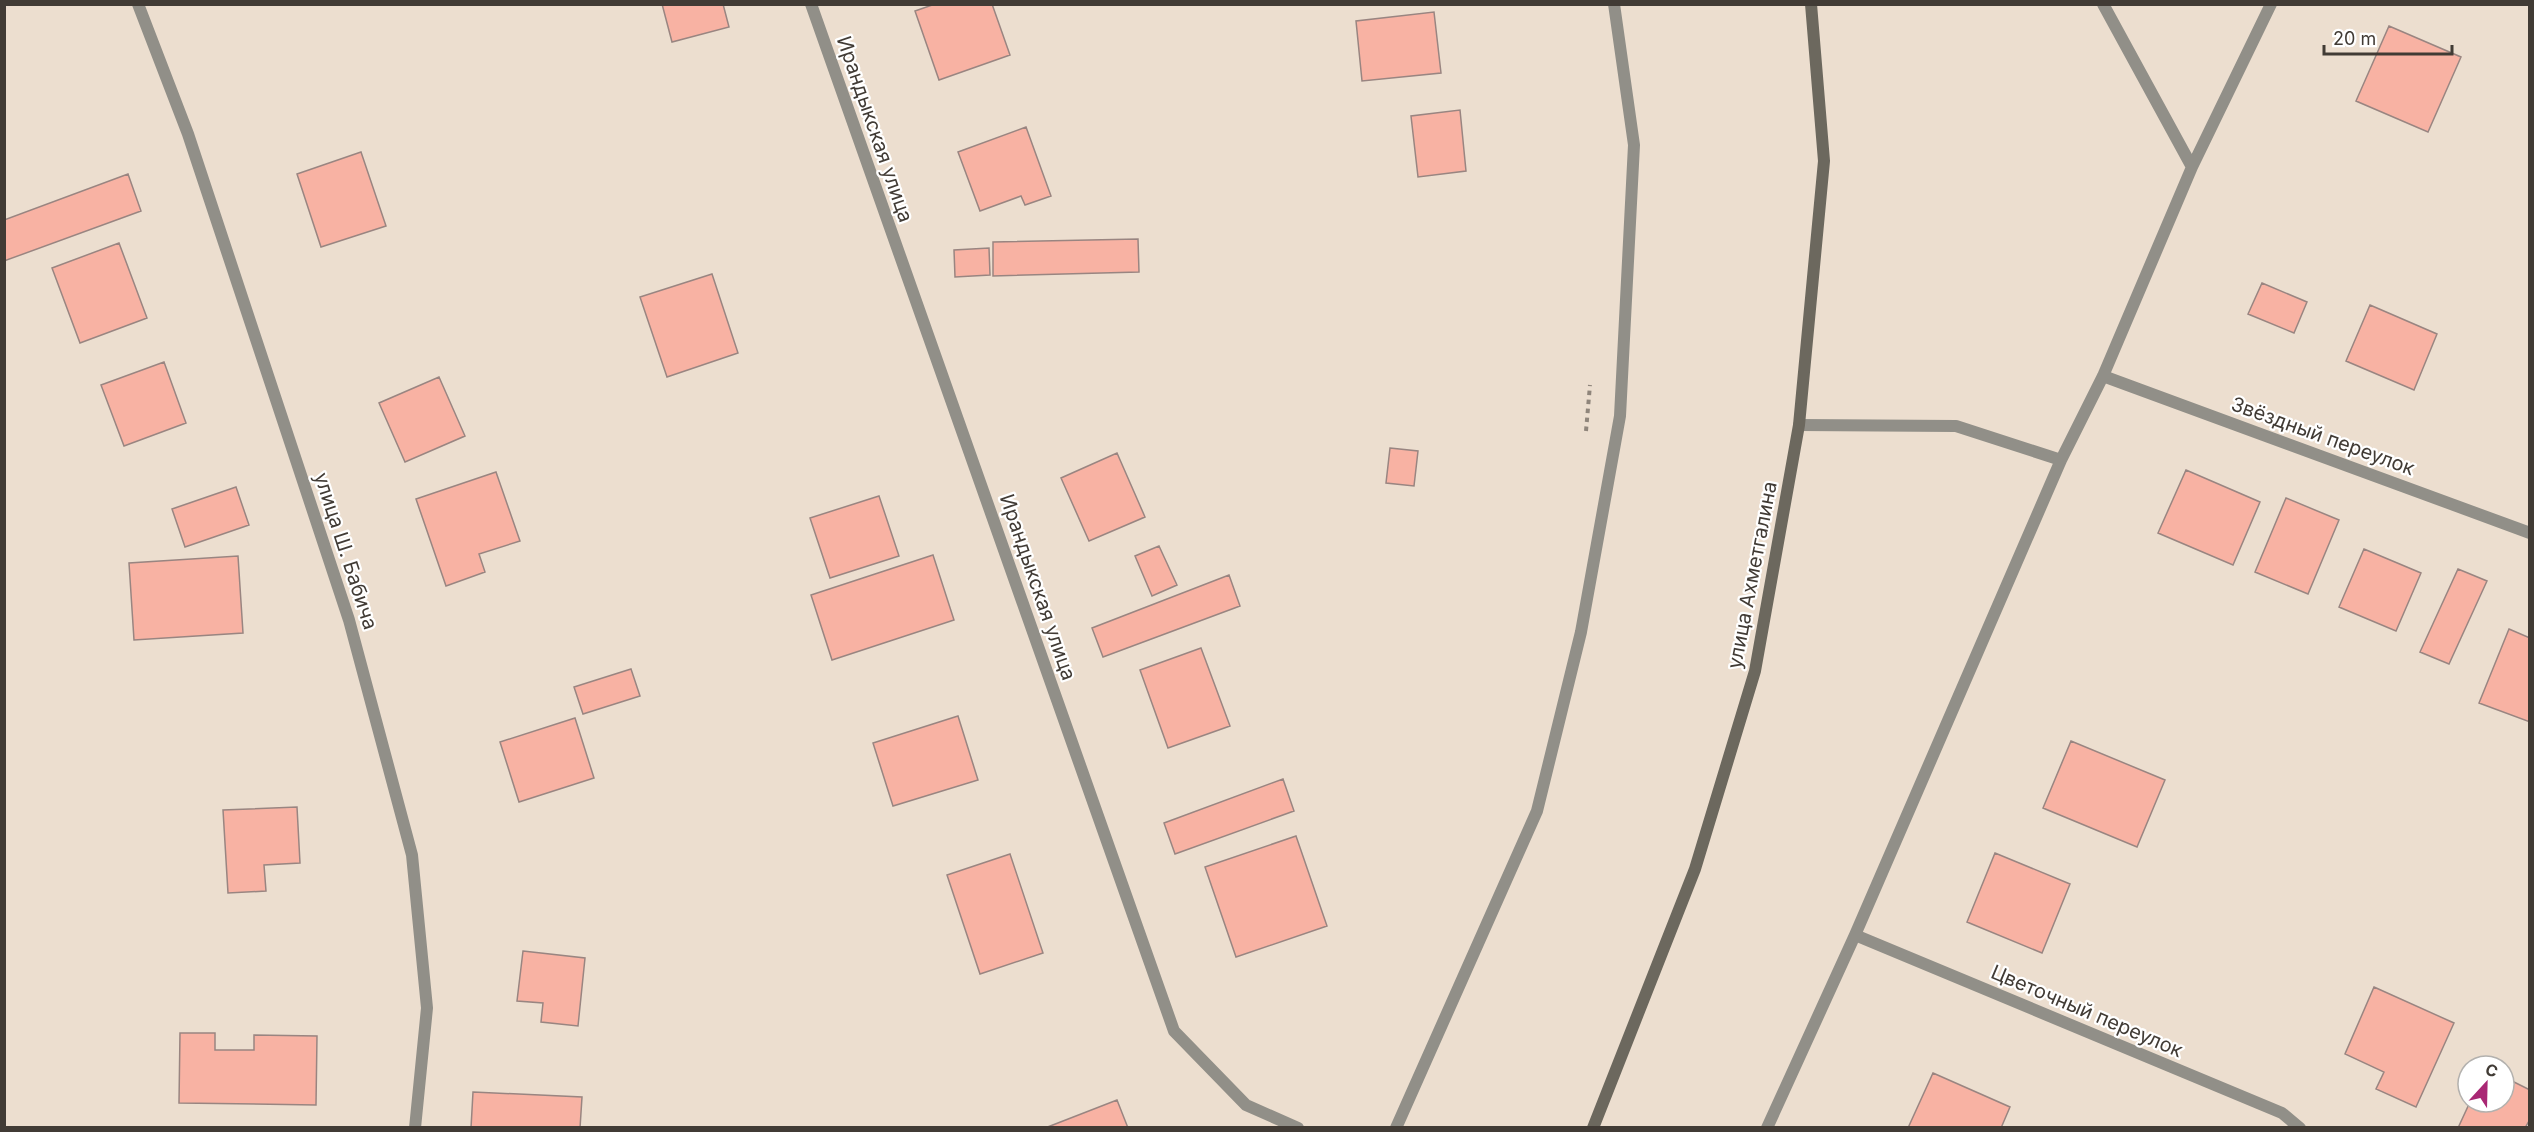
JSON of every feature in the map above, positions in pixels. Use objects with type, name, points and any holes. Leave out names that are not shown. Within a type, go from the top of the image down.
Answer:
[{"type":"main road","name":"улица Ахметгалина","points":[[1593,1128],[1695,869],[1755,671],[1799,425],[1824,161],[1811,4]]},
{"type":"street","name":"улица Ш. Бабича","points":[[138,4],[188,135],[349,620],[412,855],[427,1008],[415,1128]]},
{"type":"street","name":"Ирандыкская улица","points":[[811,4],[1174,1031],[1246,1105],[1298,1128]]},
{"type":"street","points":[[1395,1128],[1537,811],[1581,632],[1620,416],[1634,145],[1614,4]]},
{"type":"street","points":[[2103,4],[2192,167]]},
{"type":"street","points":[[1767,1128],[1855,935],[2061,460],[2103,376],[2192,167],[2271,4]]},
{"type":"street","name":"Звёздный переулок","points":[[2103,376],[2529,533]]},
{"type":"street","points":[[1799,425],[1956,426],[2061,460]]},
{"type":"street","name":"Цветочный переулок","points":[[1855,935],[2282,1113],[2300,1128]]},
{"type":"path","points":[[1585,438],[1591,380]]},
{"type":"building","points":[[662,4],[723,4],[729,27],[672,42]]},
{"type":"building","points":[[935,4],[992,4],[1010,55],[939,80],[915,11]]},
{"type":"building","points":[[1434,12],[1441,73],[1362,81],[1356,21]]},
{"type":"building","points":[[2389,26],[2461,57],[2428,132],[2356,101]]},
{"type":"building","points":[[1460,110],[1466,171],[1418,177],[1411,116]]},
{"type":"building","points":[[1026,127],[1051,196],[1025,205],[1021,196],[980,211],[958,152]]},
{"type":"building","points":[[361,152],[386,226],[321,247],[297,174]]},
{"type":"building","points":[[128,174],[141,211],[4,261],[4,220]]},
{"type":"building","points":[[1138,239],[1139,272],[993,276],[993,242]]},
{"type":"building","points":[[119,243],[147,318],[80,343],[52,268]]},
{"type":"building","points":[[989,248],[990,275],[955,277],[954,250]]},
{"type":"building","points":[[712,274],[738,353],[667,377],[640,297]]},
{"type":"building","points":[[2262,283],[2307,302],[2294,333],[2248,314]]},
{"type":"building","points":[[2370,305],[2437,334],[2414,390],[2346,361]]},
{"type":"building","points":[[164,362],[186,423],[124,446],[101,385]]},
{"type":"building","points":[[439,377],[465,436],[405,462],[379,403]]},
{"type":"building","points":[[1390,448],[1418,451],[1414,486],[1386,483]]},
{"type":"building","points":[[1117,453],[1145,517],[1089,541],[1061,478]]},
{"type":"building","points":[[2186,470],[2260,502],[2233,565],[2158,533]]},
{"type":"building","points":[[496,472],[520,541],[479,554],[485,572],[446,586],[416,499]]},
{"type":"building","points":[[236,487],[249,525],[185,547],[172,509]]},
{"type":"building","points":[[879,496],[899,556],[830,578],[810,518]]},
{"type":"building","points":[[2286,498],[2339,520],[2308,594],[2255,572]]},
{"type":"building","points":[[1159,546],[1177,585],[1152,596],[1135,556]]},
{"type":"building","points":[[2364,549],[2421,573],[2396,631],[2339,607]]},
{"type":"building","points":[[933,555],[954,620],[832,660],[811,595]]},
{"type":"building","points":[[238,556],[243,633],[134,640],[129,563]]},
{"type":"building","points":[[2458,569],[2487,581],[2449,664],[2420,652]]},
{"type":"building","points":[[1229,575],[1240,606],[1103,657],[1092,628]]},
{"type":"building","points":[[2509,629],[2530,638],[2530,722],[2479,703]]},
{"type":"building","points":[[1201,648],[1230,726],[1168,748],[1140,670]]},
{"type":"building","points":[[631,669],[640,696],[583,714],[574,687]]},
{"type":"building","points":[[958,716],[978,780],[893,806],[873,743]]},
{"type":"building","points":[[575,718],[594,778],[519,802],[500,742]]},
{"type":"building","points":[[2071,741],[2165,780],[2137,847],[2043,808]]},
{"type":"building","points":[[1283,779],[1294,811],[1175,854],[1164,823]]},
{"type":"building","points":[[297,807],[300,863],[264,865],[266,891],[228,893],[223,810]]},
{"type":"building","points":[[1296,836],[1327,926],[1236,957],[1205,867]]},
{"type":"building","points":[[1995,853],[2070,884],[2042,953],[1967,922]]},
{"type":"building","points":[[1010,854],[1043,953],[980,974],[947,875]]},
{"type":"building","points":[[523,951],[585,958],[578,1026],[541,1022],[543,1003],[517,1001]]},
{"type":"building","points":[[2374,987],[2454,1023],[2416,1107],[2376,1089],[2384,1072],[2345,1054]]},
{"type":"building","points":[[180,1033],[215,1033],[215,1050],[254,1050],[254,1035],[317,1036],[316,1105],[179,1103]]},
{"type":"building","points":[[1933,1073],[2010,1107],[2001,1128],[1908,1128]]},
{"type":"building","points":[[2516,1083],[2530,1090],[2530,1119],[2525,1128],[2458,1128],[2464,1114],[2516,1114]]},
{"type":"building","points":[[473,1092],[582,1097],[580,1128],[471,1128]]},
{"type":"building","points":[[1117,1100],[1128,1128],[1045,1128]]}]
